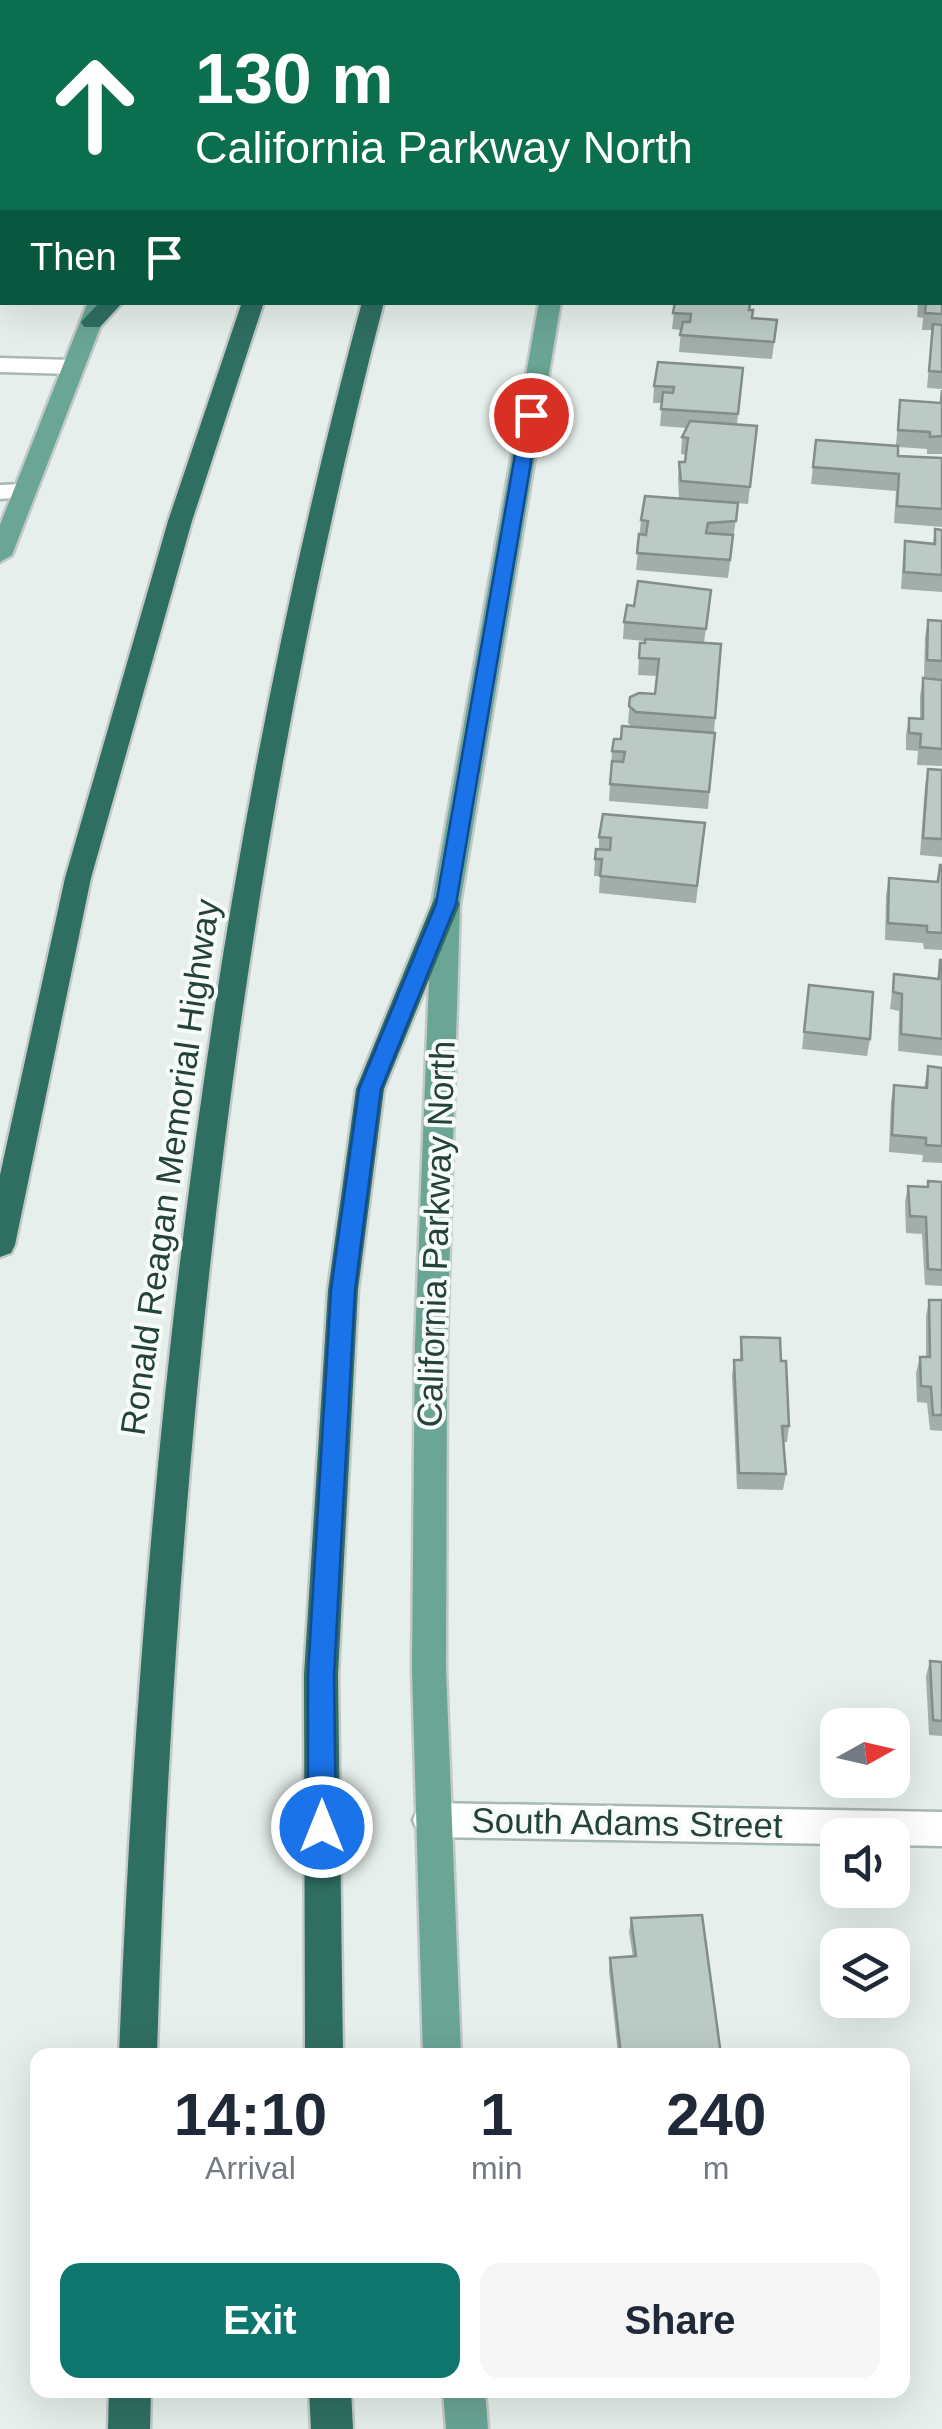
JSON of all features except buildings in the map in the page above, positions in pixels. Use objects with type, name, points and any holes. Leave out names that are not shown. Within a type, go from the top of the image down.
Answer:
[{"type":"highway","points":[[0,1246],[78,878],[180,521],[252,305]]},
{"type":"highway","name":"Ronald Reagan Memorial Highway","points":[[138,2048],[142,1882],[179,1398],[217,1082],[265,795],[313,551],[372,305]]},
{"type":"highway","points":[[324,2048],[321,1675],[343,1290],[370,1089],[446,904]]},
{"type":"highway","points":[[129,2429],[130,2398]]},
{"type":"highway","points":[[330,2398],[332,2429]]},
{"type":"main road","name":"California Parkway North","points":[[442,2048],[432,1820],[431,1343],[446,904],[549,305]]},
{"type":"main road","points":[[0,555],[12,491],[74,367],[95,312]]},
{"type":"main road","points":[[465,2398],[467,2429]]},
{"type":"street","points":[[0,365],[74,367]]},
{"type":"street","name":"South Adams Street","points":[[432,1820],[942,1829]]},
{"type":"route","points":[[322,1827],[321,1675],[343,1290],[370,1089],[446,904],[531,415]]}]
